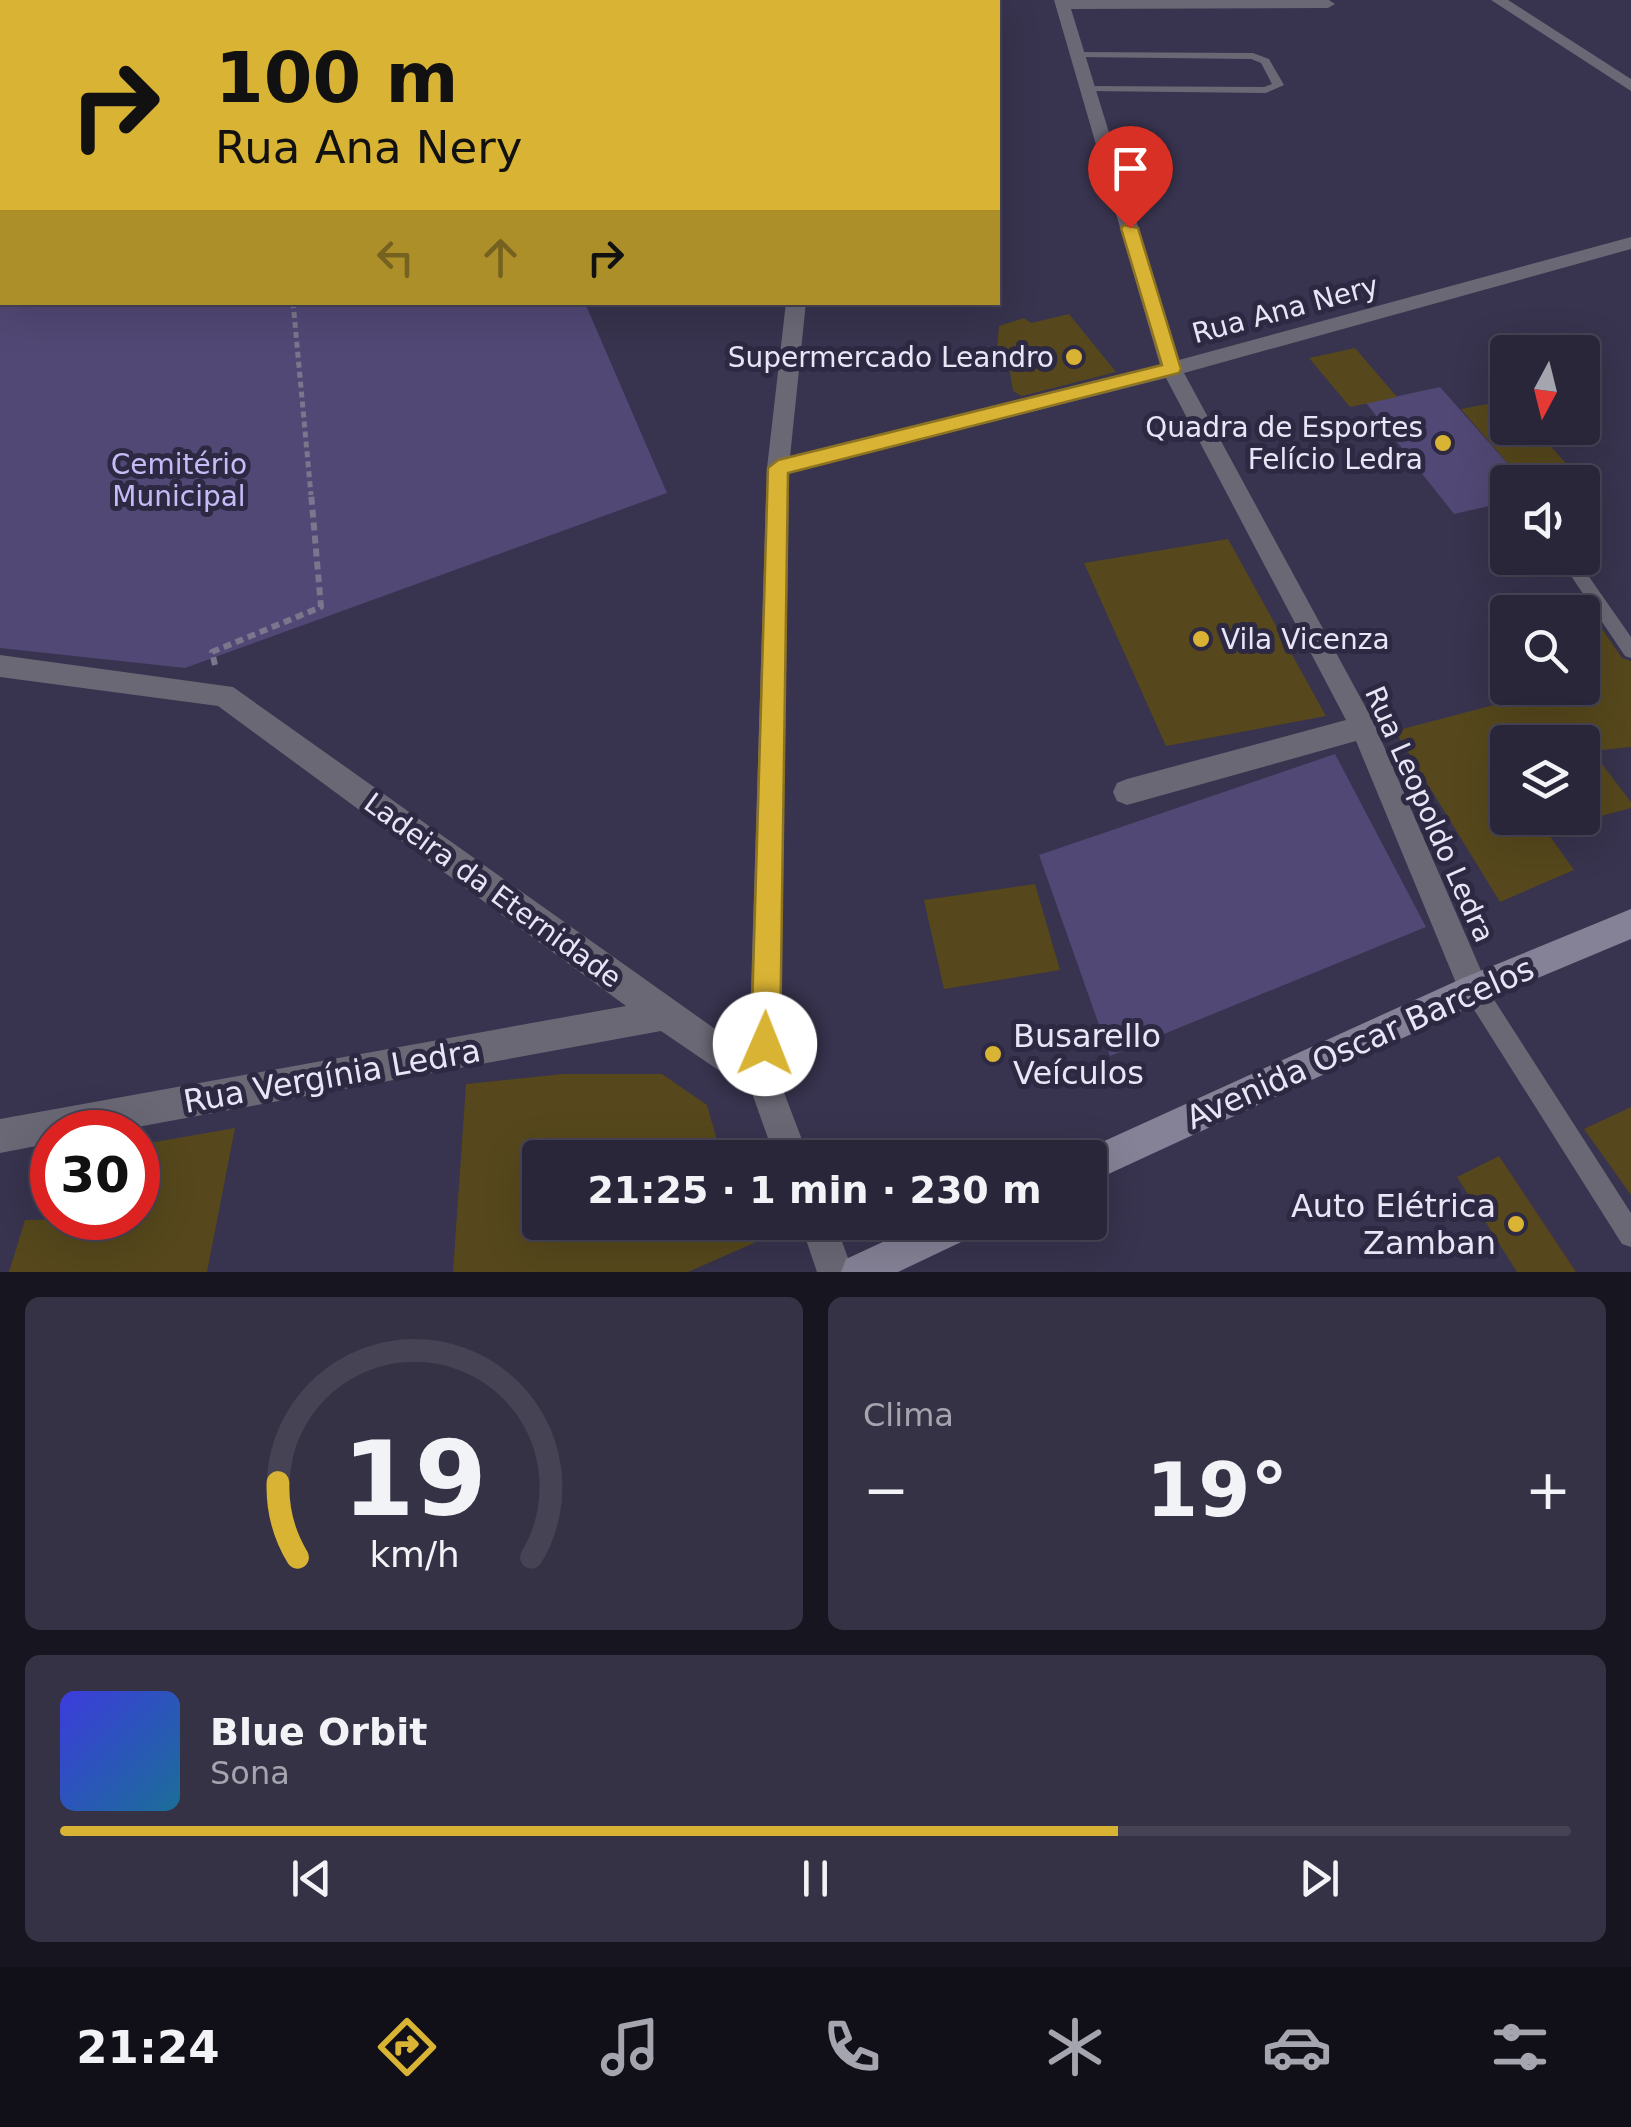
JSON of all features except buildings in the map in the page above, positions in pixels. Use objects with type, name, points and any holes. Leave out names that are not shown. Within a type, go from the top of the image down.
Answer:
[{"type":"main road","name":"Avenida Oscar Barcelos","points":[[1107,1158],[1474,989],[1631,924]]},
{"type":"main road","points":[[859,1272],[927,1240]]},
{"type":"street","points":[[1498,0],[1631,86]]},
{"type":"street","points":[[1062,3],[1328,4]]},
{"type":"street","name":"Rua Leopoldo Ledra","points":[[1062,3],[1172,369],[1362,728],[1474,989]]},
{"type":"street","name":"Rua Ana Nery","points":[[778,468],[1172,369],[1631,243]]},
{"type":"street","points":[[785,1140],[764,1082],[778,468],[796,305]]},
{"type":"street","points":[[0,666],[224,695]]},
{"type":"street","name":"Ladeira da Eternidade","points":[[224,695],[664,1016],[764,1082]]},
{"type":"street","points":[[1127,792],[1362,728]]},
{"type":"street","name":"Rua Vergínia Ledra","points":[[0,1136],[664,1016]]},
{"type":"street","points":[[823,1240],[835,1272]]},
{"type":"lane","points":[[1077,54],[1253,56],[1265,61],[1278,86],[1266,90],[1088,88]]},
{"type":"lane","points":[[1579,575],[1631,651]]},
{"type":"lane","points":[[1474,989],[1631,1235]]},
{"type":"path","points":[[224,695],[212,652],[321,607],[292,305]]},
{"type":"green space","name":"Cemitério Municipal","points":[[0,305],[586,305],[667,493],[185,668],[0,648]]},
{"type":"green space","name":"Quadra de Esportes Felício Ledra","points":[[1440,387],[1509,465],[1490,465],[1490,506],[1454,514],[1366,403]]},
{"type":"green space","points":[[1335,754],[1426,927],[1110,1056],[1039,855]]},
{"type":"place","name":"Supermercado Leandro","points":[[1074,357]]},
{"type":"place","name":"Quadra de Esportes Felício Ledra","points":[[1443,443]]},
{"type":"place","name":"Vila Vicenza","points":[[1201,639]]},
{"type":"place","name":"Busarello Veículos","points":[[993,1054]]},
{"type":"place","name":"Auto Elétrica Zamban","points":[[1516,1224]]},
{"type":"route","points":[[765,1044],[778,468],[1172,369],[1130,228]]}]
